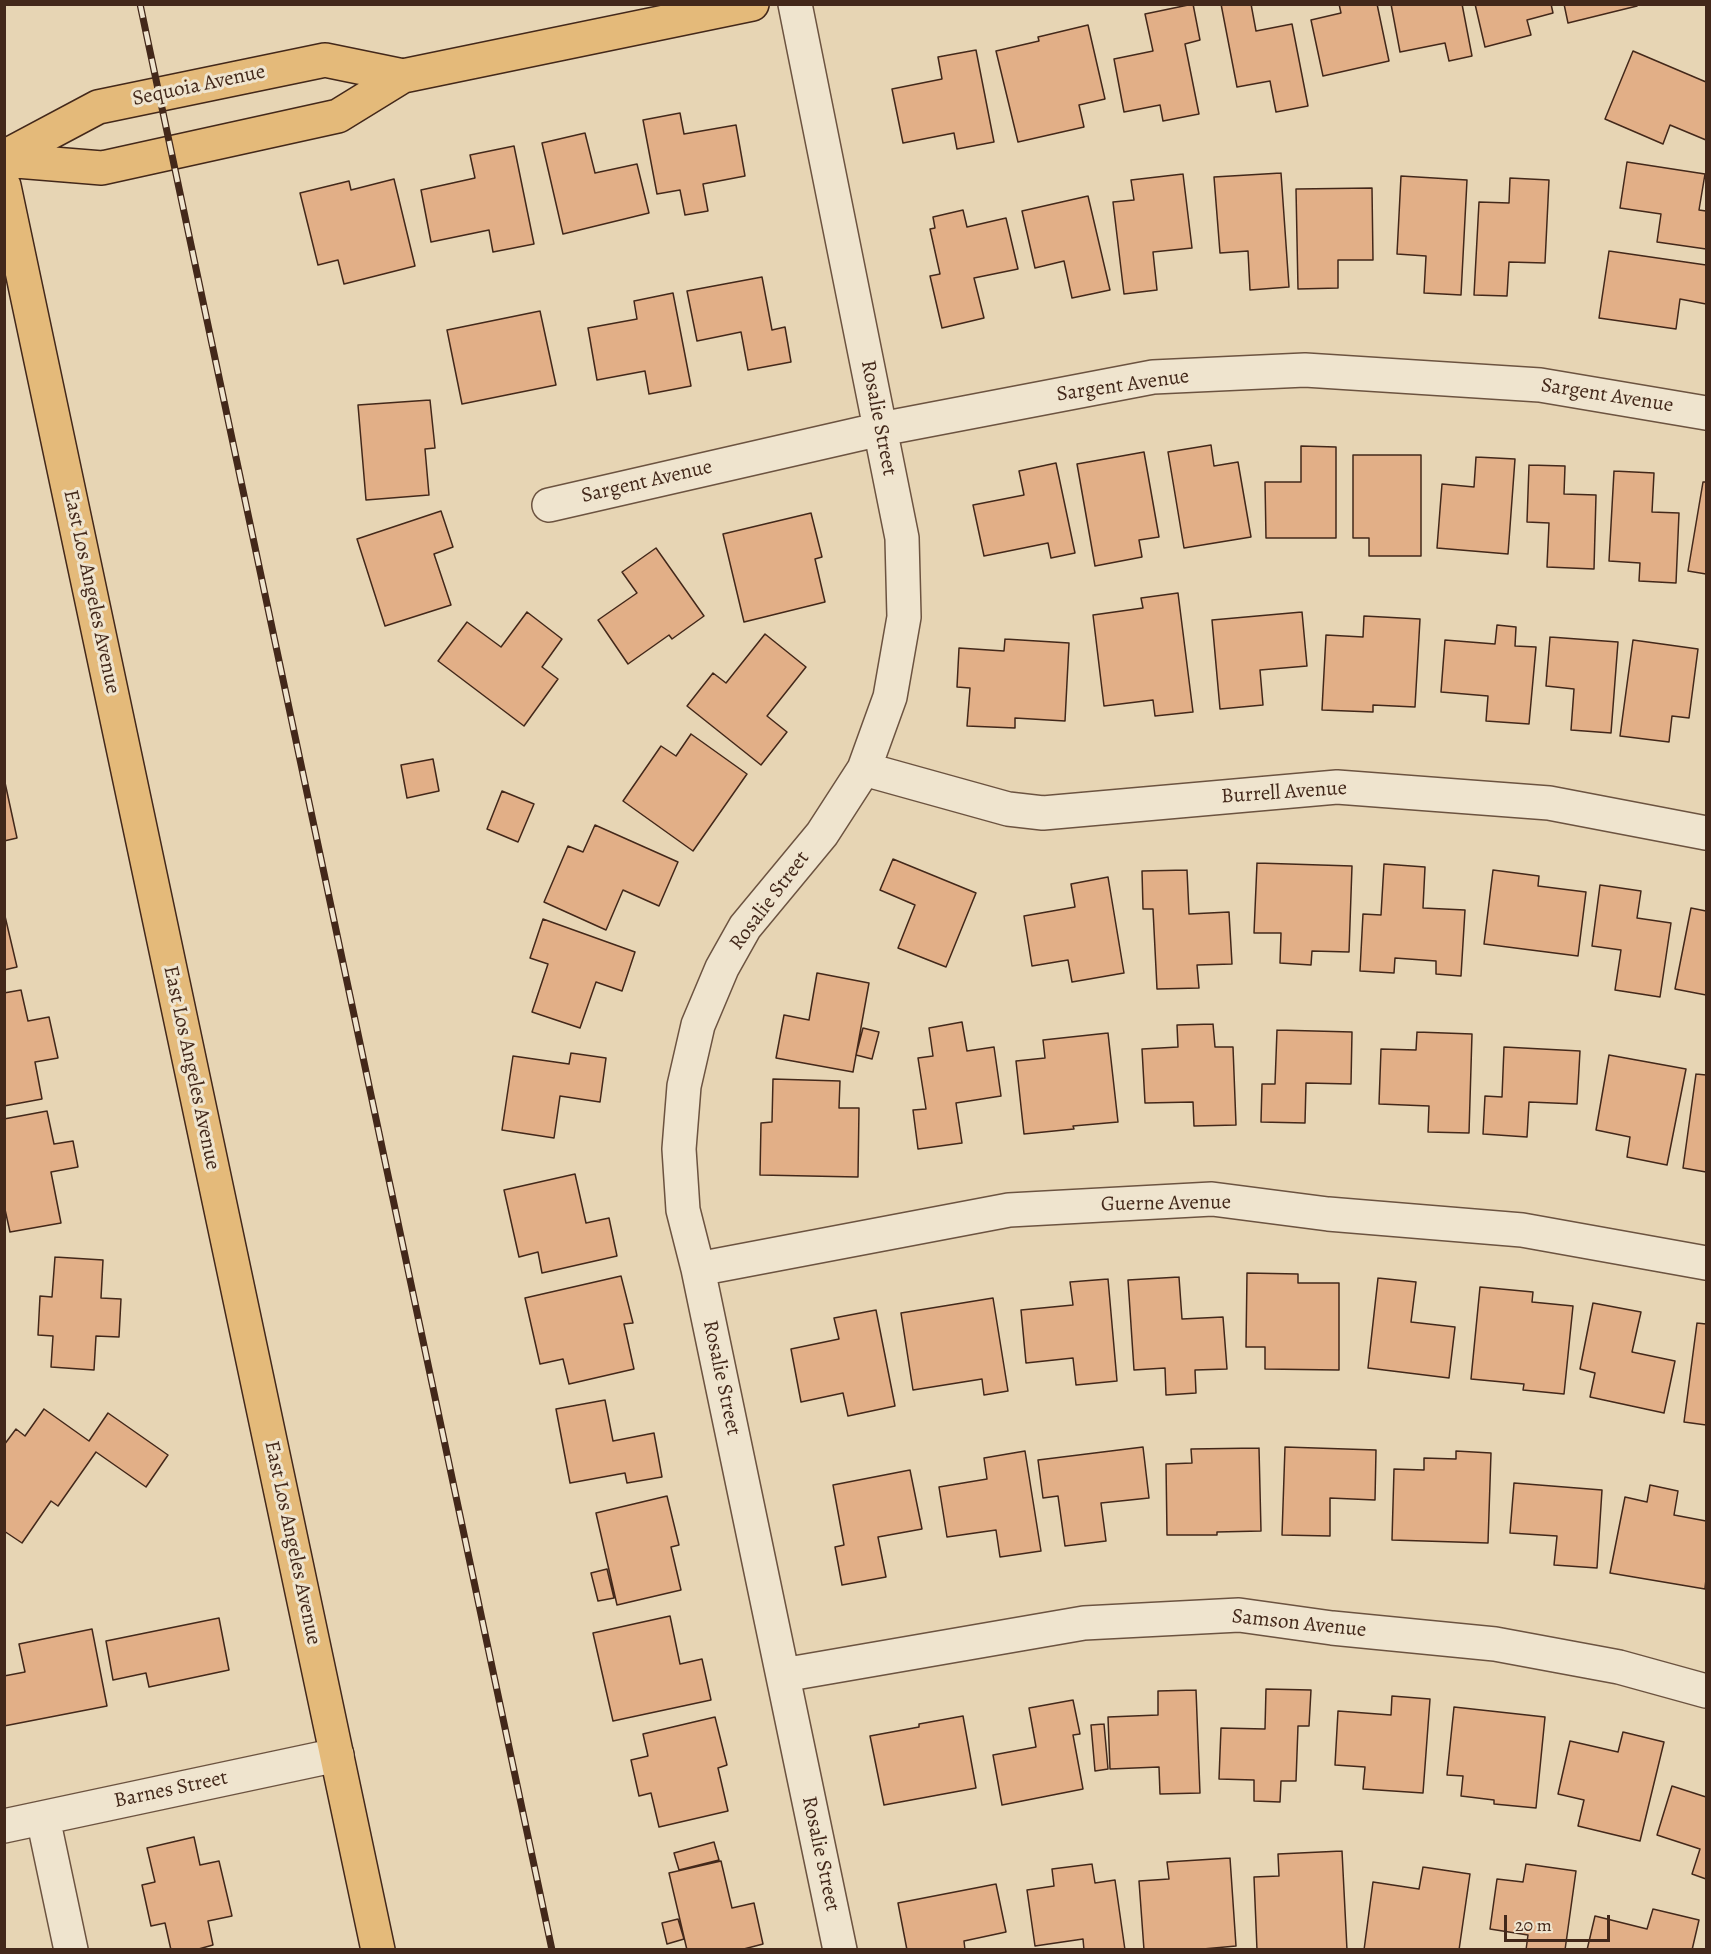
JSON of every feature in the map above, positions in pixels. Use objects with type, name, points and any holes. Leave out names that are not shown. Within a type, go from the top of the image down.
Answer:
[{"type":"main road","name":"Sequoia Avenue","points":[[4,159],[102,168],[338,116],[403,76],[752,4]]},
{"type":"main road","name":"Sequoia Avenue","points":[[4,159],[98,107],[325,60],[403,76]]},
{"type":"main road","name":"East Los Angeles Avenue","points":[[4,186],[378,1950]]},
{"type":"street","name":"Rosalie Street","points":[[795,4],[902,538],[904,617],[890,696],[864,769],[822,834],[745,927],[722,968],[698,1025],[684,1086],[679,1149],[683,1210],[698,1269],[840,1950]]},
{"type":"street","name":"Sargent Avenue","points":[[549,505],[881,429],[1154,377],[1305,370],[1540,385],[1707,413]]},
{"type":"street","name":"Burrell Avenue","points":[[864,769],[1008,809],[1043,813],[1337,787],[1549,803],[1707,833]]},
{"type":"street","name":"Guerne Avenue","points":[[698,1269],[1009,1210],[1212,1199],[1328,1214],[1522,1230],[1707,1263]]},
{"type":"street","name":"Samson Avenue","points":[[783,1676],[1084,1623],[1239,1615],[1332,1628],[1496,1644],[1619,1667],[1707,1691]]},
{"type":"street","name":"Barnes Street","points":[[4,1826],[337,1755]]},
{"type":"street","points":[[44,1818],[71,1950]]},
{"type":"building","points":[[1193,4],[1200,40],[1185,44],[1199,114],[1163,121],[1160,105],[1124,112],[1114,59],[1153,51],[1145,14]]},
{"type":"building","points":[[1221,4],[1251,4],[1256,31],[1292,24],[1308,106],[1276,112],[1270,81],[1237,87]]},
{"type":"building","points":[[1339,4],[1377,4],[1389,61],[1323,76],[1311,20],[1341,13]]},
{"type":"building","points":[[1391,4],[1462,4],[1472,56],[1449,61],[1445,43],[1400,52]]},
{"type":"building","points":[[1475,4],[1551,4],[1553,13],[1527,20],[1531,35],[1485,47]]},
{"type":"building","points":[[1564,4],[1636,4],[1637,6],[1568,23]]},
{"type":"building","points":[[1088,25],[1105,99],[1079,105],[1084,127],[1018,142],[996,51],[1039,41],[1038,37]]},
{"type":"building","points":[[976,50],[994,142],[957,149],[954,133],[903,143],[892,89],[942,79],[938,57]]},
{"type":"building","points":[[1633,51],[1706,82],[1706,140],[1670,125],[1663,144],[1605,119]]},
{"type":"building","points":[[680,113],[684,134],[736,125],[745,176],[703,184],[708,211],[685,215],[680,190],[657,194],[643,120]]},
{"type":"building","points":[[585,133],[595,173],[637,164],[649,213],[563,234],[542,143]]},
{"type":"building","points":[[514,146],[534,244],[493,252],[489,230],[431,242],[421,190],[475,178],[470,155]]},
{"type":"building","points":[[1627,162],[1705,174],[1699,210],[1706,211],[1706,249],[1657,242],[1661,214],[1620,208]]},
{"type":"building","points":[[1281,173],[1289,287],[1250,290],[1248,251],[1220,253],[1214,177]]},
{"type":"building","points":[[1183,174],[1192,248],[1153,252],[1157,290],[1124,294],[1113,202],[1134,200],[1131,180]]},
{"type":"building","points":[[1401,176],[1467,180],[1461,295],[1424,293],[1426,256],[1397,254]]},
{"type":"building","points":[[1510,178],[1549,180],[1545,263],[1509,262],[1507,296],[1474,295],[1479,202],[1509,203]]},
{"type":"building","points":[[394,179],[415,266],[344,284],[338,260],[318,265],[300,193],[349,181],[351,190]]},
{"type":"building","points":[[1372,188],[1373,260],[1338,260],[1338,288],[1298,289],[1296,189]]},
{"type":"building","points":[[1088,196],[1110,290],[1072,298],[1064,261],[1035,268],[1022,211]]},
{"type":"building","points":[[963,210],[967,227],[1006,218],[1018,269],[974,278],[984,318],[942,328],[930,276],[940,274],[930,229],[935,228],[933,217]]},
{"type":"building","points":[[1609,251],[1706,265],[1706,304],[1680,299],[1676,329],[1599,318]]},
{"type":"building","points":[[762,277],[772,330],[785,327],[791,362],[748,370],[741,332],[697,341],[687,291]]},
{"type":"building","points":[[673,293],[691,386],[649,394],[645,371],[597,380],[588,328],[637,319],[634,301]]},
{"type":"building","points":[[540,311],[556,385],[462,404],[447,330]]},
{"type":"building","points":[[430,400],[435,448],[425,449],[429,495],[366,500],[358,405]]},
{"type":"building","points":[[1211,445],[1214,466],[1238,462],[1251,537],[1184,548],[1168,452]]},
{"type":"building","points":[[1301,446],[1336,447],[1336,538],[1266,538],[1265,482],[1301,482]]},
{"type":"building","points":[[1144,452],[1159,537],[1139,540],[1142,557],[1095,566],[1077,464]]},
{"type":"building","points":[[1353,455],[1421,455],[1421,556],[1369,556],[1369,538],[1353,538]]},
{"type":"building","points":[[1476,457],[1515,459],[1508,554],[1437,548],[1442,484],[1474,487]]},
{"type":"building","points":[[1056,463],[1075,553],[1051,558],[1048,543],[984,556],[973,505],[1024,495],[1019,471]]},
{"type":"building","points":[[1529,465],[1565,466],[1564,494],[1596,495],[1594,569],[1547,567],[1549,523],[1527,522]]},
{"type":"building","points":[[1614,471],[1654,473],[1652,512],[1679,513],[1676,583],[1639,581],[1640,563],[1609,561]]},
{"type":"building","points":[[1703,482],[1706,482],[1706,574],[1688,571]]},
{"type":"building","points":[[441,511],[453,547],[434,554],[451,605],[385,626],[357,539]]},
{"type":"building","points":[[811,513],[822,557],[815,559],[825,602],[744,622],[723,534]]},
{"type":"building","points":[[656,548],[704,616],[672,639],[669,635],[628,664],[598,620],[637,593],[622,572]]},
{"type":"building","points":[[1178,593],[1193,712],[1155,716],[1153,700],[1104,706],[1093,615],[1143,608],[1141,598]]},
{"type":"building","points":[[527,612],[562,639],[542,667],[558,679],[524,726],[438,661],[467,622],[501,647]]},
{"type":"building","points":[[1302,612],[1307,666],[1260,670],[1263,705],[1220,709],[1212,620]]},
{"type":"building","points":[[1364,616],[1420,619],[1415,707],[1373,705],[1373,712],[1322,710],[1326,635],[1363,637]]},
{"type":"building","points":[[1497,625],[1516,627],[1515,646],[1536,647],[1529,724],[1486,721],[1488,696],[1441,692],[1445,640],[1495,644]]},
{"type":"building","points":[[765,634],[806,667],[767,716],[787,732],[761,765],[687,706],[713,673],[726,683]]},
{"type":"building","points":[[1550,637],[1618,642],[1611,733],[1571,730],[1574,689],[1546,686]]},
{"type":"building","points":[[1005,639],[1069,643],[1065,721],[1015,718],[1015,728],[967,726],[970,688],[957,687],[959,648],[1004,651]]},
{"type":"building","points":[[1633,640],[1698,649],[1689,718],[1672,716],[1669,742],[1620,736]]},
{"type":"building","points":[[691,734],[747,774],[693,851],[623,801],[661,746],[676,756]]},
{"type":"building","points":[[433,759],[439,791],[407,798],[401,765]]},
{"type":"building","points":[[4,778],[17,838],[4,841]]},
{"type":"building","points":[[502,791],[534,804],[518,842],[487,829]]},
{"type":"building","points":[[595,825],[678,862],[659,906],[623,890],[606,930],[544,902],[568,846],[583,852]]},
{"type":"building","points":[[893,859],[976,893],[946,967],[898,948],[915,905],[880,890]]},
{"type":"building","points":[[1257,863],[1352,866],[1349,952],[1312,951],[1311,965],[1280,963],[1281,933],[1254,933]]},
{"type":"building","points":[[1384,864],[1425,867],[1423,908],[1465,910],[1461,976],[1436,974],[1436,961],[1395,958],[1394,973],[1360,971],[1363,914],[1381,915]]},
{"type":"building","points":[[1187,870],[1189,914],[1229,912],[1232,964],[1197,965],[1199,988],[1157,989],[1153,909],[1143,909],[1142,871]]},
{"type":"building","points":[[1493,870],[1539,876],[1538,886],[1586,892],[1578,956],[1484,944]]},
{"type":"building","points":[[1108,877],[1124,973],[1072,982],[1068,960],[1032,966],[1024,916],[1075,907],[1071,884]]},
{"type":"building","points":[[1600,885],[1641,891],[1637,918],[1671,923],[1660,997],[1615,990],[1621,950],[1592,946]]},
{"type":"building","points":[[1691,908],[1706,911],[1706,995],[1675,989]]},
{"type":"building","points":[[4,912],[17,967],[4,970]]},
{"type":"building","points":[[543,919],[635,952],[622,991],[596,982],[580,1028],[532,1012],[548,964],[530,958]]},
{"type":"building","points":[[817,973],[869,983],[853,1072],[776,1058],[784,1015],[809,1020]]},
{"type":"building","points":[[21,990],[28,1021],[49,1017],[58,1058],[35,1062],[42,1099],[4,1106],[4,993]]},
{"type":"building","points":[[962,1022],[967,1051],[994,1047],[1001,1096],[956,1103],[962,1143],[918,1149],[913,1110],[926,1109],[918,1058],[933,1056],[929,1028]]},
{"type":"building","points":[[1213,1024],[1215,1047],[1233,1047],[1236,1125],[1194,1126],[1193,1102],[1145,1103],[1142,1049],[1178,1047],[1177,1025]]},
{"type":"building","points":[[863,1028],[879,1032],[872,1059],[856,1055]]},
{"type":"building","points":[[1277,1030],[1352,1032],[1351,1084],[1306,1083],[1305,1123],[1261,1122],[1262,1084],[1275,1084]]},
{"type":"building","points":[[1417,1032],[1472,1034],[1469,1133],[1428,1132],[1429,1106],[1379,1104],[1381,1049],[1416,1050]]},
{"type":"building","points":[[1108,1033],[1118,1122],[1024,1134],[1016,1061],[1045,1058],[1043,1040]]},
{"type":"building","points":[[1504,1047],[1580,1051],[1577,1104],[1529,1102],[1527,1137],[1483,1134],[1485,1096],[1502,1097]]},
{"type":"building","points":[[571,1053],[606,1058],[600,1102],[560,1096],[554,1138],[502,1130],[513,1056],[569,1064]]},
{"type":"building","points":[[1609,1055],[1686,1069],[1667,1165],[1627,1157],[1630,1137],[1596,1130]]},
{"type":"building","points":[[1696,1074],[1706,1075],[1706,1172],[1683,1168]]},
{"type":"building","points":[[773,1079],[840,1081],[839,1108],[859,1108],[858,1177],[760,1175],[761,1123],[772,1122]]},
{"type":"building","points":[[47,1111],[54,1144],[73,1141],[78,1167],[51,1172],[61,1223],[10,1232],[4,1205],[4,1119]]},
{"type":"building","points":[[575,1174],[586,1223],[609,1218],[617,1256],[542,1273],[538,1252],[519,1257],[504,1190]]},
{"type":"building","points":[[55,1257],[103,1260],[101,1298],[121,1299],[119,1337],[96,1336],[94,1370],[51,1367],[53,1336],[38,1335],[40,1296],[52,1297]]},
{"type":"building","points":[[1247,1273],[1298,1274],[1298,1283],[1339,1283],[1339,1370],[1265,1369],[1265,1347],[1246,1347]]},
{"type":"building","points":[[621,1276],[633,1323],[624,1324],[634,1369],[569,1384],[563,1359],[540,1364],[525,1298]]},
{"type":"building","points":[[1179,1277],[1182,1319],[1223,1317],[1227,1369],[1195,1370],[1196,1393],[1166,1395],[1165,1368],[1134,1370],[1128,1280]]},
{"type":"building","points":[[1378,1278],[1416,1282],[1411,1322],[1455,1327],[1449,1378],[1368,1368]]},
{"type":"building","points":[[1108,1279],[1117,1381],[1076,1385],[1073,1358],[1026,1363],[1021,1310],[1073,1305],[1070,1282]]},
{"type":"building","points":[[1480,1287],[1533,1292],[1532,1302],[1573,1306],[1564,1394],[1523,1390],[1524,1384],[1471,1379]]},
{"type":"building","points":[[993,1298],[1008,1391],[984,1395],[982,1379],[913,1390],[901,1313]]},
{"type":"building","points":[[1593,1303],[1641,1312],[1632,1352],[1675,1361],[1664,1413],[1590,1397],[1595,1373],[1580,1369]]},
{"type":"building","points":[[876,1310],[895,1406],[848,1416],[843,1393],[801,1402],[791,1349],[839,1339],[834,1318]]},
{"type":"building","points":[[1697,1323],[1706,1324],[1706,1425],[1684,1422]]},
{"type":"building","points":[[605,1400],[613,1441],[654,1433],[662,1477],[627,1483],[625,1473],[570,1483],[556,1409]]},
{"type":"building","points":[[44,1409],[89,1441],[108,1413],[168,1455],[146,1487],[96,1452],[58,1506],[51,1501],[22,1543],[4,1531],[4,1445],[16,1429],[25,1436]]},
{"type":"building","points":[[1143,1447],[1149,1498],[1101,1503],[1106,1541],[1065,1546],[1058,1496],[1043,1498],[1038,1460]]},
{"type":"building","points":[[1285,1447],[1376,1450],[1375,1500],[1330,1498],[1330,1536],[1282,1535]]},
{"type":"building","points":[[1259,1448],[1261,1531],[1217,1532],[1217,1535],[1167,1535],[1166,1464],[1192,1463],[1191,1449]]},
{"type":"building","points":[[1025,1451],[1041,1551],[1000,1557],[996,1530],[947,1537],[939,1487],[987,1479],[984,1458]]},
{"type":"building","points":[[1456,1451],[1491,1453],[1488,1543],[1392,1540],[1394,1469],[1424,1470],[1424,1458],[1456,1459]]},
{"type":"building","points":[[910,1470],[922,1529],[878,1537],[886,1577],[842,1585],[835,1547],[844,1545],[833,1485]]},
{"type":"building","points":[[1514,1483],[1602,1490],[1597,1568],[1554,1565],[1557,1536],[1510,1533]]},
{"type":"building","points":[[1650,1485],[1678,1491],[1674,1515],[1706,1521],[1705,1589],[1610,1573],[1625,1497],[1647,1502]]},
{"type":"building","points":[[667,1496],[679,1545],[671,1547],[681,1590],[617,1605],[596,1513]]},
{"type":"building","points":[[607,1569],[614,1598],[598,1601],[591,1573]]},
{"type":"building","points":[[670,1616],[680,1664],[702,1659],[711,1700],[613,1721],[593,1633]]},
{"type":"building","points":[[219,1618],[229,1670],[149,1687],[146,1673],[113,1680],[106,1641]]},
{"type":"building","points":[[92,1629],[107,1706],[4,1726],[4,1676],[25,1672],[19,1644]]},
{"type":"building","points":[[1266,1689],[1311,1690],[1309,1726],[1298,1726],[1296,1781],[1281,1781],[1280,1802],[1254,1801],[1254,1780],[1219,1779],[1221,1728],[1265,1729]]},
{"type":"building","points":[[1196,1690],[1200,1793],[1160,1794],[1159,1767],[1110,1769],[1108,1717],[1158,1715],[1158,1691]]},
{"type":"building","points":[[1392,1696],[1430,1699],[1423,1793],[1363,1789],[1365,1767],[1335,1765],[1338,1711],[1391,1715]]},
{"type":"building","points":[[1073,1700],[1080,1734],[1073,1735],[1083,1789],[1002,1805],[993,1755],[1036,1747],[1029,1708]]},
{"type":"building","points":[[1454,1707],[1545,1717],[1536,1808],[1494,1804],[1494,1800],[1461,1796],[1463,1776],[1447,1775]]},
{"type":"building","points":[[963,1716],[976,1788],[884,1805],[870,1736]]},
{"type":"building","points":[[715,1717],[727,1765],[718,1768],[728,1811],[659,1827],[651,1793],[639,1796],[631,1760],[648,1756],[643,1734]]},
{"type":"building","points":[[1104,1724],[1108,1769],[1095,1771],[1091,1725]]},
{"type":"building","points":[[1623,1732],[1664,1742],[1640,1841],[1578,1826],[1584,1800],[1558,1794],[1570,1741],[1618,1752]]},
{"type":"building","points":[[1672,1786],[1706,1797],[1706,1879],[1692,1874],[1700,1849],[1657,1835]]},
{"type":"building","points":[[194,1837],[200,1865],[219,1861],[232,1916],[208,1921],[213,1945],[195,1950],[171,1950],[165,1923],[151,1926],[142,1885],[155,1882],[147,1848]]},
{"type":"building","points":[[714,1842],[719,1860],[679,1870],[674,1853]]},
{"type":"building","points":[[1342,1851],[1347,1950],[1257,1950],[1254,1877],[1279,1876],[1278,1854]]},
{"type":"building","points":[[1230,1858],[1236,1946],[1192,1950],[1144,1950],[1139,1881],[1169,1879],[1167,1862]]},
{"type":"building","points":[[721,1861],[732,1908],[754,1903],[763,1944],[740,1950],[687,1950],[669,1873]]},
{"type":"building","points":[[1092,1864],[1095,1883],[1115,1880],[1125,1950],[1084,1950],[1083,1939],[1035,1946],[1027,1890],[1054,1886],[1052,1869]]},
{"type":"building","points":[[1526,1864],[1576,1871],[1565,1950],[1526,1950],[1528,1935],[1490,1929],[1497,1879],[1523,1882]]},
{"type":"building","points":[[1423,1867],[1470,1874],[1459,1950],[1364,1950],[1373,1882],[1419,1889]]},
{"type":"building","points":[[996,1884],[1006,1932],[964,1941],[965,1950],[907,1950],[898,1903]]},
{"type":"building","points":[[1653,1909],[1699,1920],[1692,1950],[1587,1950],[1595,1916],[1647,1929]]},
{"type":"building","points":[[678,1919],[684,1939],[667,1944],[662,1923]]},
{"type":"railway","points":[[140,4],[552,1950]]}]
